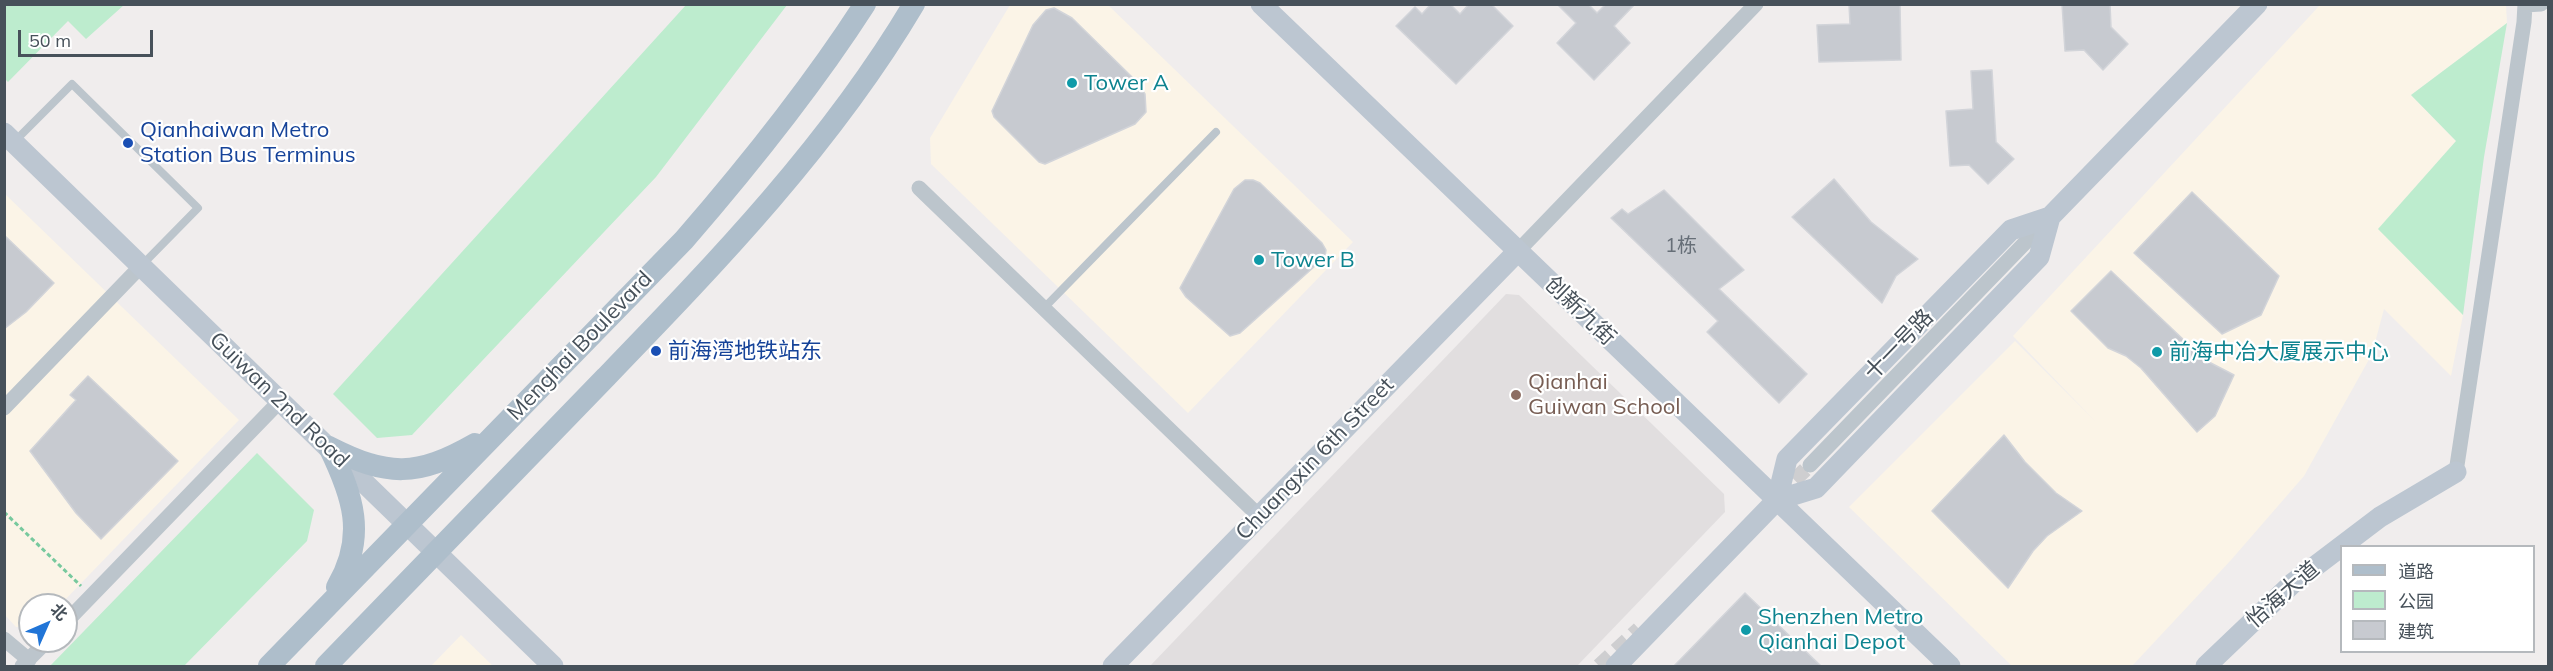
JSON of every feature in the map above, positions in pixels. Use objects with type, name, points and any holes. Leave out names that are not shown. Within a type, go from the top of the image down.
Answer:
[{"type":"main road","name":"Menghai Boulevard","points":[[269,666],[684,240],[739,177],[831,58],[865,4]]},
{"type":"main road","name":"Menghai Boulevard","points":[[326,666],[651,331],[763,209],[854,95],[914,4]]},
{"type":"main road","points":[[328,447],[355,461],[375,467],[407,470],[424,468],[453,457],[494,433]]},
{"type":"main road","points":[[324,609],[349,560],[354,523],[351,496],[328,447]]},
{"type":"street","name":"创新九街","points":[[1261,4],[1950,666]]},
{"type":"street","points":[[1518,251],[1756,4]]},
{"type":"street","name":"十一号路","points":[[1777,500],[1787,459],[2011,230],[2050,217],[2257,4]]},
{"type":"street","points":[[2456,472],[2524,5],[2541,4]]},
{"type":"street","name":"Guiwan 2nd Road","points":[[9,138],[553,666]]},
{"type":"street","points":[[919,188],[1259,516]]},
{"type":"street","points":[[1810,465],[2050,217]]},
{"type":"street","name":"十一号路","points":[[1616,666],[1777,500],[1816,488],[2039,257],[2050,217]]},
{"type":"street","name":"Chuangxin 6th Street","points":[[1113,666],[1518,251]]},
{"type":"street","points":[[4,408],[141,266]]},
{"type":"street","points":[[78,610],[280,401]]},
{"type":"street","name":"怡海大道","points":[[2343,545],[2380,517],[2456,472]]},
{"type":"street","name":"怡海大道","points":[[2206,666],[2293,583],[2340,547]]},
{"type":"street","points":[[4,639],[26,663]]},
{"type":"lane","points":[[9,138],[72,84],[198,208],[141,266]]},
{"type":"lane","points":[[1044,308],[1216,132]]},
{"type":"path","points":[[4,512],[91,596]]},
{"type":"shaded area","points":[[1010,5],[1108,5],[1353,242],[1188,413],[931,164],[930,138]]},
{"type":"shaded area","points":[[2320,5],[2506,5],[2507,23],[2411,95],[2456,141],[2379,229],[2463,315],[2451,376],[2384,309],[2372,354],[2304,476],[2231,560],[2132,666],[2012,666],[1849,507],[2015,341],[2096,422],[2013,336]]},
{"type":"shaded area","points":[[5,194],[239,420],[72,593],[18,593],[18,627],[5,615]]},
{"type":"shaded area","name":"Qianhai Guiwan School","points":[[1506,294],[1519,295],[1724,494],[1725,512],[1577,666],[1150,666]]},
{"type":"shaded area","points":[[461,635],[493,666],[431,666]]},
{"type":"green space","points":[[4,5],[124,5],[86,39],[68,21],[8,82],[4,78]]},
{"type":"green space","points":[[686,5],[787,5],[656,177],[412,435],[377,438],[333,394]]},
{"type":"green space","points":[[2507,23],[2484,157],[2463,315],[2378,229],[2456,141],[2411,95]]},
{"type":"green space","points":[[257,453],[314,510],[307,541],[184,666],[50,666],[63,653],[78,653],[78,637]]},
{"type":"building","points":[[1431,4],[1450,4],[1460,14],[1469,4],[1491,4],[1513,26],[1456,84],[1396,26],[1415,7],[1422,14]]},
{"type":"building","points":[[1557,4],[1588,4],[1597,13],[1606,4],[1635,4],[1614,26],[1630,43],[1594,80],[1557,43],[1576,23]]},
{"type":"building","points":[[1849,4],[1900,4],[1901,60],[1819,62],[1817,25],[1850,24]]},
{"type":"building","points":[[2062,4],[2110,4],[2111,27],[2128,44],[2103,70],[2084,50],[2065,51]]},
{"type":"building","name":"Tower A","points":[[1054,8],[1072,18],[1134,79],[1145,94],[1146,112],[1135,124],[1045,164],[1039,162],[994,117],[992,111],[1033,25],[1046,10]]},
{"type":"building","points":[[1992,70],[1996,142],[2014,159],[1988,184],[1969,165],[1950,166],[1946,111],[1973,109],[1971,71]]},
{"type":"building","points":[[1834,179],[1871,222],[1918,259],[1896,276],[1882,303],[1792,217]]},
{"type":"building","name":"Tower B","points":[[1245,180],[1260,183],[1322,243],[1326,250],[1325,257],[1240,333],[1230,336],[1186,297],[1180,288],[1234,189]]},
{"type":"building","points":[[1664,190],[1744,270],[1719,289],[1807,374],[1779,403],[1707,332],[1718,321],[1611,218],[1622,209],[1628,214]]},
{"type":"building","points":[[2192,192],[2279,276],[2261,315],[2222,334],[2134,253]]},
{"type":"building","points":[[4,235],[54,283],[26,312],[4,329]]},
{"type":"building","name":"前海中冶大厦展示中心","points":[[2111,271],[2205,360],[2234,375],[2215,416],[2197,432],[2141,368],[2126,356],[2108,348],[2071,311]]},
{"type":"building","points":[[88,376],[178,461],[101,539],[76,513],[30,451],[76,400],[70,395]]},
{"type":"building","points":[[2004,435],[2025,462],[2056,493],[2082,511],[2047,536],[2033,551],[2008,588],[1932,511]]},
{"type":"building","name":"Shenzhen Metro Qianhai Depot","points":[[1745,593],[1821,666],[1674,666]]},
{"type":"tunnel","points":[[1778,496],[1810,465]]},
{"type":"tunnel","points":[[1599,666],[1639,629]]},
{"type":"place","name":"Tower A","points":[[1072,83]]},
{"type":"place","name":"Qianhaiwan Metro Station Bus Terminus","points":[[128,143]]},
{"type":"place","name":"Tower B","points":[[1259,260]]},
{"type":"place","name":"前海湾地铁站东","points":[[656,351]]},
{"type":"place","name":"前海中冶大厦展示中心","points":[[2157,352]]},
{"type":"place","name":"Qianhai Guiwan School","points":[[1516,395]]},
{"type":"place","name":"Shenzhen Metro Qianhai Depot","points":[[1746,630]]}]
